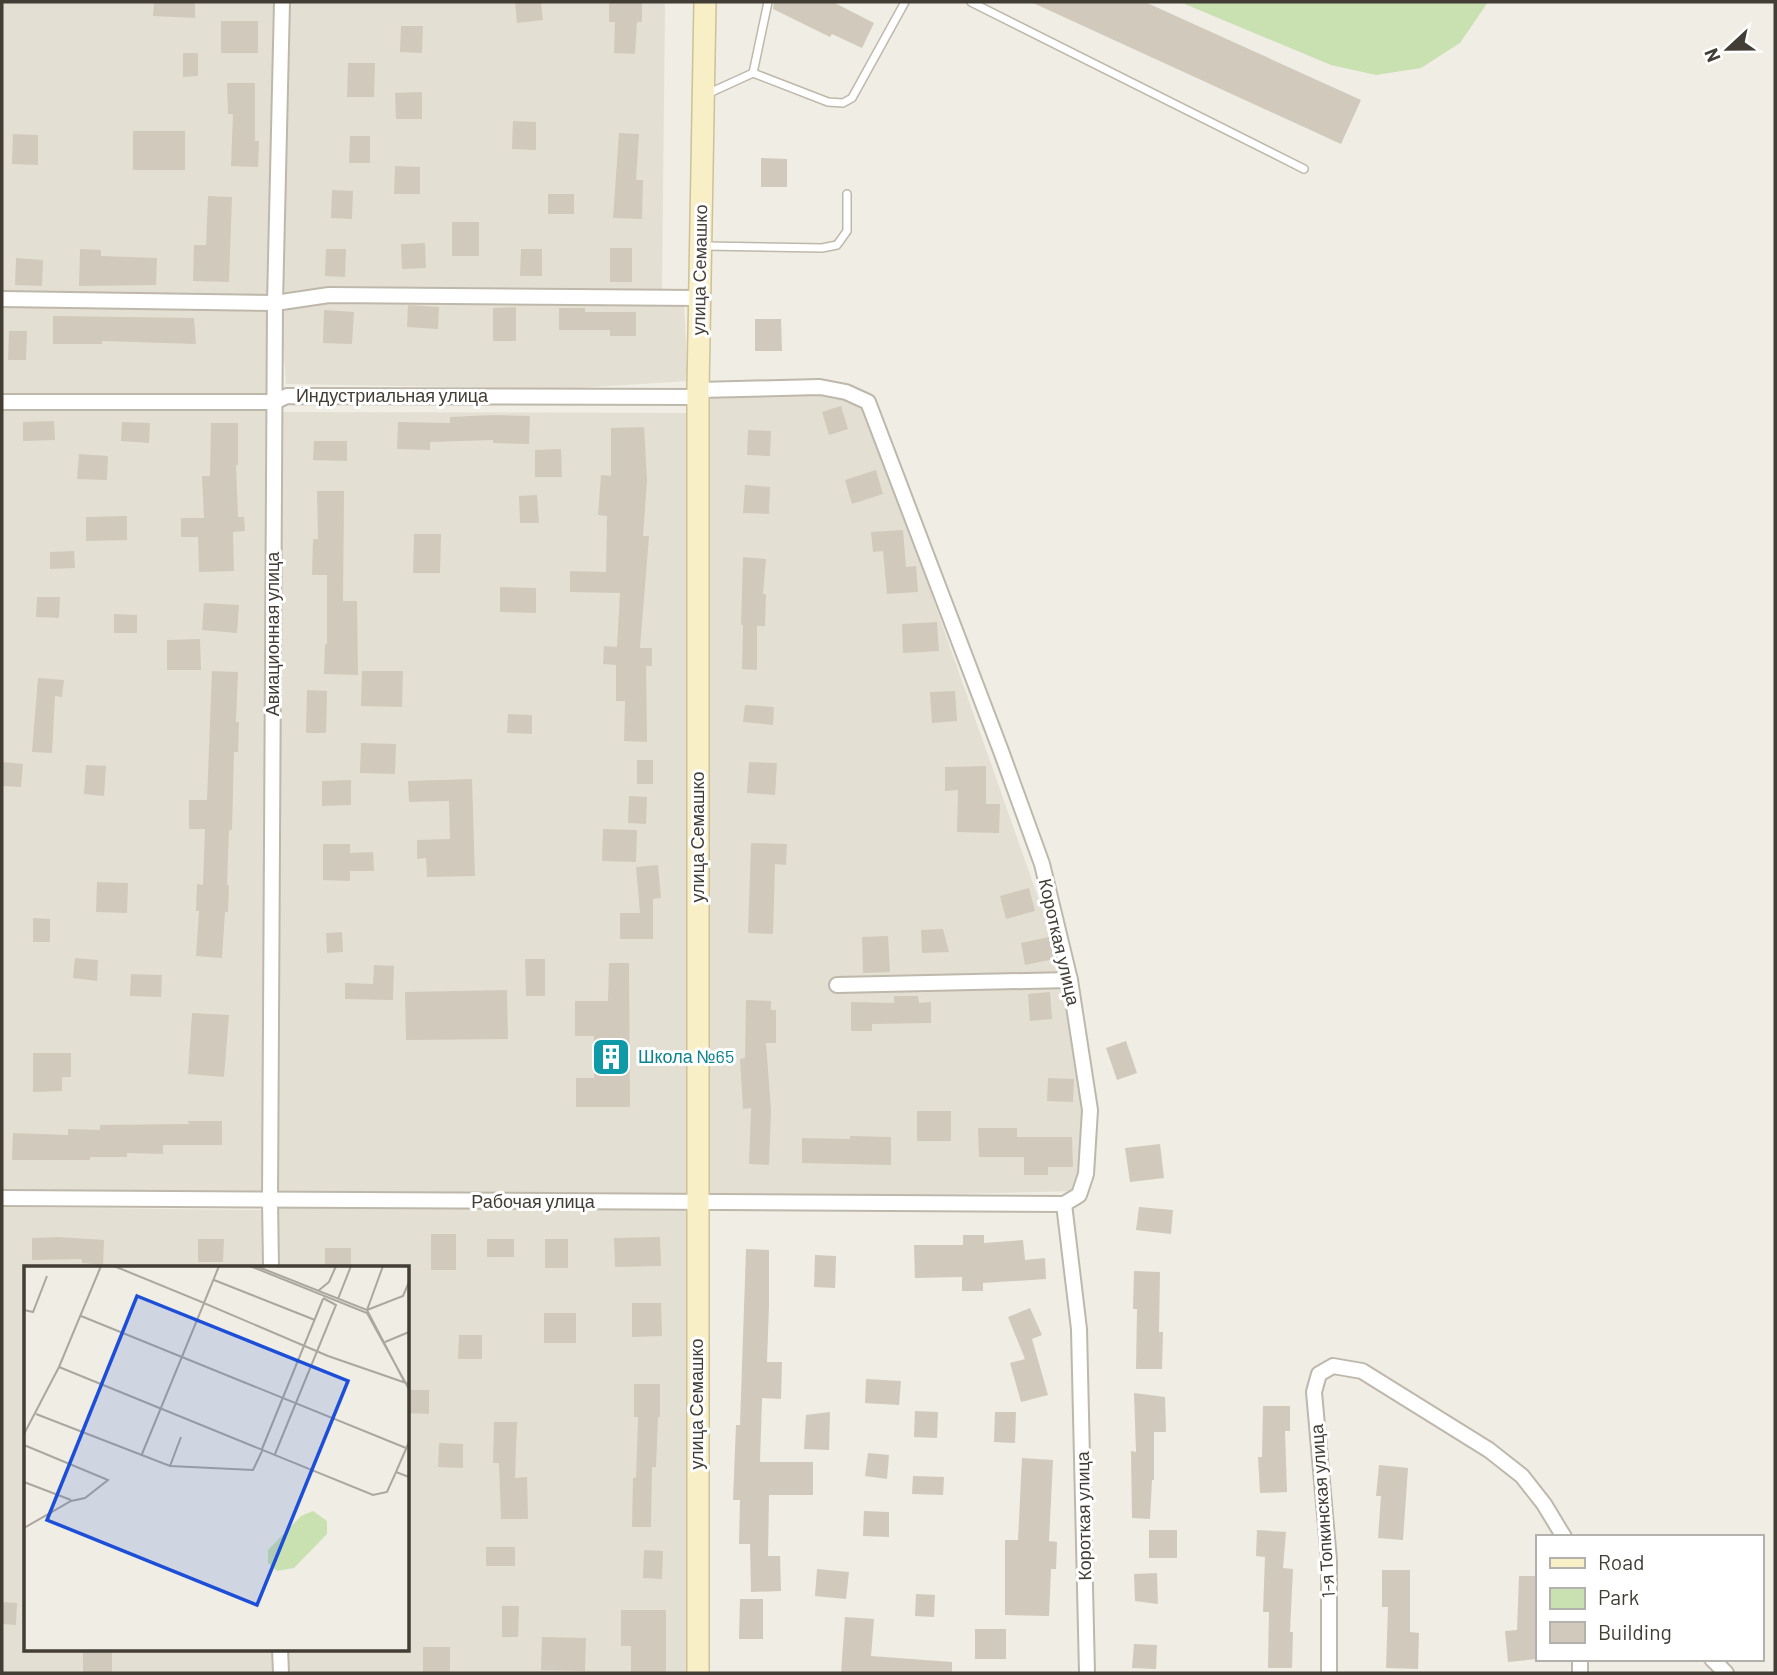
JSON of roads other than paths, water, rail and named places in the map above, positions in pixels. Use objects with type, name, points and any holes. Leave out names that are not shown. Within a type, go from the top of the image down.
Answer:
[{"type":"main road","name":"улица Семашко","points":[[698,1673],[699,298],[705,2]]},
{"type":"street","name":"Авиационная улица","points":[[271,1266],[274,402],[282,2]]},
{"type":"street","points":[[2,299],[275,303],[329,295],[699,298]]},
{"type":"street","name":"Короткая улица","points":[[699,393],[820,387],[846,392],[868,402],[1042,864],[1070,980],[1090,1110],[1086,1174],[1079,1195],[1063,1204],[1079,1329],[1087,1673]]},
{"type":"street","name":"Индустриальная улица","points":[[2,402],[274,402],[287,396],[699,393]]},
{"type":"street","points":[[837,985],[1070,980]]},
{"type":"street","name":"Рабочая улица","points":[[2,1198],[1063,1204]]},
{"type":"street","name":"1-я Топкинская улица","points":[[1329,1673],[1329,1560],[1314,1392],[1319,1374],[1333,1366],[1362,1371],[1489,1450],[1522,1476],[1544,1504],[1563,1535]]},
{"type":"street","points":[[280,1650],[281,1673]]},
{"type":"lane","points":[[753,73],[768,2]]},
{"type":"lane","points":[[704,96],[753,73],[828,102],[843,103],[852,98],[905,2]]},
{"type":"lane","points":[[971,2],[1304,169]]},
{"type":"lane","points":[[700,246],[837,245],[847,231],[847,194]]},
{"type":"place","name":"Школа №65","points":[[611,1057]]}]
